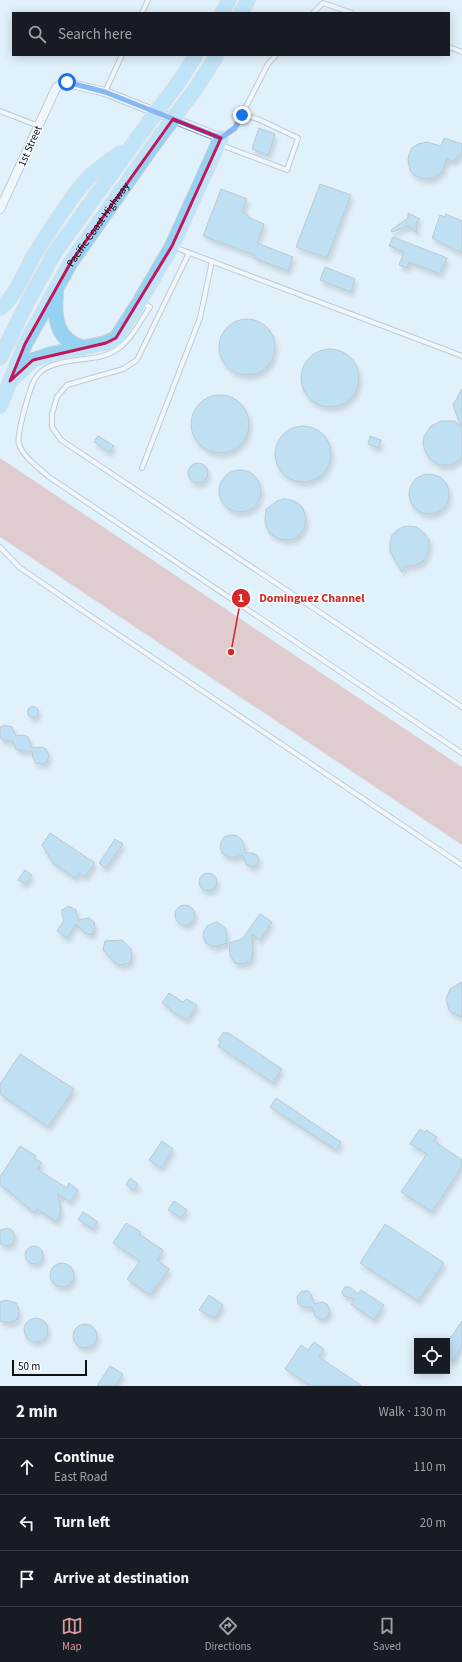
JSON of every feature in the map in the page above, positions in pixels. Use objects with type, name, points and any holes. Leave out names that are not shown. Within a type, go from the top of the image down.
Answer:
[{"type":"highway","points":[[223,12],[229,0]]},
{"type":"highway","points":[[242,12],[248,0]]},
{"type":"highway","name":"Pacific Coast Highway","points":[[0,358],[28,301],[55,252],[180,80],[195,56]]},
{"type":"highway","name":"Pacific Coast Highway","points":[[0,406],[25,344],[71,262],[152,147],[196,88],[216,56]]},
{"type":"highway","points":[[0,308],[10,297],[34,256],[70,202],[89,178],[136,140]]},
{"type":"highway","points":[[10,381],[33,360],[106,343],[116,338],[140,301],[172,246],[220,141]]},
{"type":"highway","points":[[57,287],[55,311],[58,326],[64,336],[72,344],[83,348]]},
{"type":"street","name":"1st Street","points":[[0,209],[56,88],[60,83],[67,82],[105,92]]},
{"type":"street","points":[[105,92],[220,141]]},
{"type":"lane","points":[[142,12],[148,0]]},
{"type":"lane","points":[[315,12],[323,1],[350,12]]},
{"type":"lane","points":[[450,47],[462,52]]},
{"type":"lane","points":[[105,92],[122,56]]},
{"type":"lane","points":[[242,115],[258,119],[298,138],[287,170],[220,141],[235,128],[268,64],[275,56]]},
{"type":"lane","points":[[0,111],[39,126]]},
{"type":"lane","points":[[172,246],[462,356]]},
{"type":"lane","points":[[189,253],[137,360],[123,369],[67,385],[57,397],[52,414],[52,427],[60,440],[462,708]]},
{"type":"lane","points":[[142,468],[200,318],[212,261]]},
{"type":"lane","points":[[140,301],[150,307],[131,335],[118,350],[100,357],[52,365],[44,369],[38,375],[32,385],[18,434],[19,445],[24,454],[49,477],[462,753]]},
{"type":"lane","points":[[0,547],[20,567],[86,613],[462,865]]},
{"type":"highlighted area","points":[[173,119],[221,138],[172,246],[116,338],[106,343],[33,360],[10,381],[25,344],[71,262]]},
{"type":"shaded area","points":[[0,458],[462,767],[462,845],[0,537]]},
{"type":"building","points":[[259,128],[275,134],[268,155],[252,149]]},
{"type":"building","points":[[444,138],[462,144],[462,153],[453,162],[447,159],[442,172],[433,178],[423,179],[414,175],[410,170],[408,160],[412,148],[418,144],[427,142],[441,146]]},
{"type":"building","points":[[320,184],[351,195],[327,258],[296,247]]},
{"type":"building","points":[[221,189],[247,199],[242,212],[248,215],[248,217],[264,224],[257,243],[293,257],[288,271],[254,258],[255,255],[203,236]]},
{"type":"building","points":[[408,213],[420,219],[416,223],[417,233],[409,226],[392,232],[391,230],[408,218]]},
{"type":"building","points":[[446,214],[462,221],[462,253],[432,238],[440,215],[445,217]]},
{"type":"building","points":[[393,237],[447,258],[440,274],[409,262],[407,268],[399,265],[404,252],[389,246]]},
{"type":"building","points":[[325,267],[355,279],[351,292],[320,280]]},
{"type":"building","points":[[247,319],[258,322],[267,327],[272,336],[275,347],[272,358],[267,367],[258,372],[247,375],[236,372],[227,367],[222,358],[219,347],[222,336],[227,327],[236,322]]},
{"type":"building","points":[[330,349],[346,354],[354,362],[359,378],[354,394],[346,402],[330,407],[314,402],[306,394],[301,378],[306,362],[314,354]]},
{"type":"building","points":[[462,389],[462,458],[451,465],[439,465],[429,458],[425,451],[423,444],[424,436],[431,426],[441,421],[455,421],[461,427],[453,405]]},
{"type":"building","points":[[220,395],[236,400],[244,408],[249,424],[244,440],[236,448],[220,453],[204,448],[196,440],[191,424],[196,408],[204,400]]},
{"type":"building","points":[[298,426],[308,426],[323,434],[329,443],[331,454],[329,465],[323,474],[308,482],[298,482],[287,477],[280,470],[275,459],[275,449],[280,438],[287,431]]},
{"type":"building","points":[[98,436],[114,446],[109,452],[94,442]]},
{"type":"building","points":[[370,436],[381,440],[378,448],[368,444]]},
{"type":"building","points":[[198,463],[205,466],[208,473],[205,480],[198,483],[191,480],[188,473],[191,466]]},
{"type":"building","points":[[236,470],[244,470],[255,476],[261,487],[261,495],[255,506],[244,512],[236,512],[225,506],[219,495],[219,487],[225,476]]},
{"type":"building","points":[[425,474],[433,474],[440,477],[446,483],[449,494],[446,505],[440,511],[433,514],[425,514],[418,511],[412,505],[409,498],[409,490],[412,483],[418,477]]},
{"type":"building","points":[[284,499],[298,503],[303,508],[306,518],[302,532],[294,539],[280,539],[270,534],[265,521],[266,509],[277,501]]},
{"type":"building","points":[[410,526],[417,527],[425,534],[429,540],[429,550],[422,562],[415,565],[405,566],[402,572],[390,552],[390,542],[392,535],[397,530]]},
{"type":"building","points":[[33,706],[37,708],[39,712],[37,716],[33,718],[29,716],[27,712],[29,708]]},
{"type":"building","points":[[5,725],[12,727],[16,736],[24,735],[28,737],[32,748],[42,747],[46,749],[49,755],[47,762],[42,764],[36,763],[33,758],[32,751],[20,751],[15,748],[13,741],[5,741],[0,738],[0,727]]},
{"type":"building","points":[[50,833],[95,863],[85,877],[79,873],[75,878],[53,863],[42,845]]},
{"type":"building","points":[[236,835],[241,839],[244,844],[245,853],[253,853],[257,855],[259,861],[256,865],[252,867],[247,865],[242,855],[232,858],[223,854],[220,848],[221,842],[224,837]]},
{"type":"building","points":[[115,839],[123,844],[106,868],[99,863]]},
{"type":"building","points":[[25,870],[32,875],[25,884],[18,880]]},
{"type":"building","points":[[204,873],[212,873],[217,878],[215,889],[212,891],[204,891],[199,886],[199,878]]},
{"type":"building","points":[[185,905],[192,908],[195,915],[192,922],[185,925],[178,922],[175,915],[178,908]]},
{"type":"building","points":[[69,906],[76,910],[78,920],[89,918],[94,922],[95,927],[92,935],[85,933],[76,924],[67,938],[57,931],[64,920],[62,910]]},
{"type":"building","points":[[260,914],[272,922],[260,940],[252,934],[253,952],[251,960],[244,964],[235,963],[230,956],[229,943],[242,939]]},
{"type":"building","points":[[216,922],[226,929],[227,943],[214,947],[206,943],[203,933],[207,926]]},
{"type":"building","points":[[122,940],[131,949],[132,955],[130,963],[121,965],[115,963],[103,950],[105,941]]},
{"type":"building","points":[[462,982],[462,1017],[449,1010],[446,999],[450,989]]},
{"type":"building","points":[[169,993],[183,1002],[187,999],[197,1005],[187,1020],[171,1011],[172,1010],[162,1003]]},
{"type":"building","points":[[224,1032],[226,1034],[227,1032],[282,1069],[273,1083],[218,1046],[221,1042],[218,1040]]},
{"type":"building","points":[[20,1054],[74,1089],[48,1127],[0,1094],[0,1084]]},
{"type":"building","points":[[276,1098],[341,1142],[336,1150],[270,1107]]},
{"type":"building","points":[[420,1129],[425,1132],[426,1130],[437,1137],[434,1141],[462,1160],[462,1166],[432,1212],[401,1192],[427,1154],[410,1144]]},
{"type":"building","points":[[162,1141],[173,1149],[161,1168],[149,1160]]},
{"type":"building","points":[[20,1146],[36,1156],[34,1158],[42,1163],[37,1169],[67,1188],[69,1183],[78,1190],[70,1202],[58,1194],[61,1212],[56,1222],[37,1209],[34,1213],[0,1185],[0,1177]]},
{"type":"building","points":[[130,1178],[138,1184],[134,1190],[126,1185]]},
{"type":"building","points":[[174,1201],[187,1210],[181,1218],[168,1210]]},
{"type":"building","points":[[83,1212],[98,1222],[93,1229],[78,1220]]},
{"type":"building","points":[[126,1223],[141,1232],[139,1234],[163,1250],[157,1260],[169,1269],[150,1295],[127,1279],[140,1261],[113,1243]]},
{"type":"building","points":[[385,1224],[444,1263],[418,1301],[360,1263]]},
{"type":"building","points":[[8,1228],[13,1231],[15,1237],[12,1244],[5,1246],[0,1244],[0,1230]]},
{"type":"building","points":[[34,1246],[40,1249],[43,1255],[40,1261],[34,1264],[28,1261],[25,1255],[28,1249]]},
{"type":"building","points":[[62,1263],[67,1264],[73,1270],[73,1280],[67,1286],[62,1287],[57,1286],[51,1280],[50,1275],[51,1270],[57,1264]]},
{"type":"building","points":[[345,1287],[350,1287],[358,1294],[361,1290],[384,1305],[374,1320],[351,1304],[355,1299],[344,1296],[342,1292]]},
{"type":"building","points":[[302,1291],[308,1291],[311,1294],[314,1304],[322,1302],[327,1304],[330,1311],[328,1316],[324,1319],[319,1319],[315,1316],[312,1307],[303,1307],[298,1304],[297,1296]]},
{"type":"building","points":[[209,1295],[223,1305],[215,1318],[199,1310]]},
{"type":"building","points":[[6,1300],[16,1303],[19,1310],[18,1319],[9,1323],[0,1321],[0,1302]]},
{"type":"building","points":[[36,1318],[41,1319],[47,1325],[47,1335],[41,1341],[36,1342],[31,1341],[25,1335],[24,1330],[25,1325],[31,1319]]},
{"type":"building","points":[[462,1321],[462,1346],[453,1361],[450,1359],[450,1339]]},
{"type":"building","points":[[85,1324],[94,1327],[97,1336],[94,1345],[85,1348],[76,1345],[73,1336],[76,1327]]},
{"type":"building","points":[[314,1342],[324,1349],[319,1357],[362,1386],[311,1386],[285,1369],[301,1345],[308,1350]]},
{"type":"building","points":[[110,1366],[123,1374],[115,1386],[97,1386]]},
{"type":"place","name":"Dominguez Channel","points":[[231,652]]},
{"type":"route","points":[[67,82],[105,92],[221,138],[235,128],[242,115]]}]
